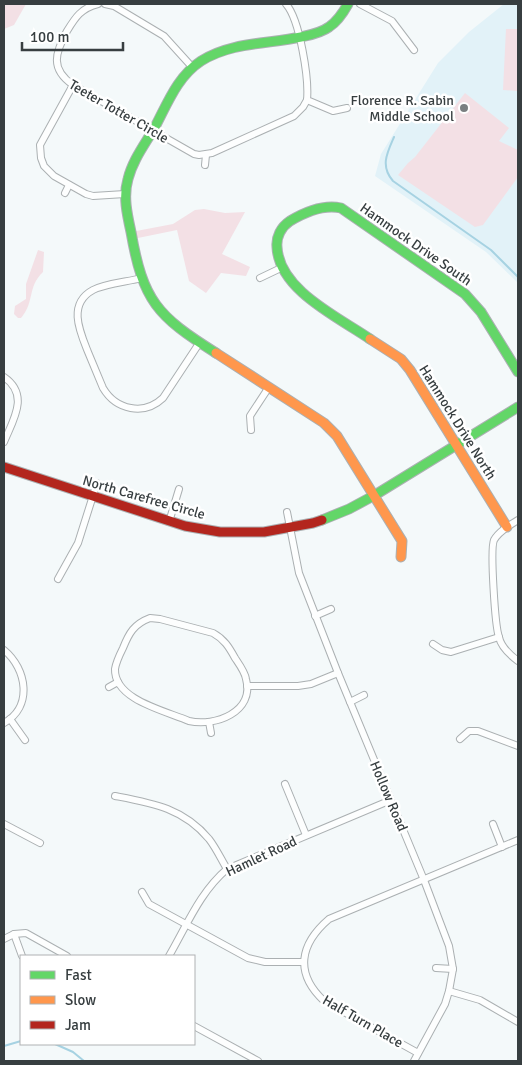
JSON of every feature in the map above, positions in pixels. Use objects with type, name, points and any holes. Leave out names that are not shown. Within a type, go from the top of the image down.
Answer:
[{"type":"street","name":"Teeter Totter Circle","points":[[98,4],[89,6],[77,15],[56,52],[56,60],[62,76],[73,85],[194,154],[206,155]]},
{"type":"street","points":[[106,4],[123,11],[164,36],[193,68]]},
{"type":"street","points":[[123,11],[127,4]]},
{"type":"street","points":[[205,165],[206,155],[294,116],[307,100],[308,84],[299,38],[293,15],[286,4]]},
{"type":"street","points":[[348,4],[333,25],[318,33],[299,38],[230,49],[210,57],[193,68],[179,84],[131,169],[125,185],[125,194],[131,232],[142,278],[151,300],[161,313],[200,342],[324,423],[337,436],[402,541],[401,556]]},
{"type":"street","points":[[360,4],[392,20],[414,50]]},
{"type":"street","points":[[73,85],[43,137],[40,152],[41,158],[49,172],[69,185],[93,196],[125,194]]},
{"type":"street","points":[[307,100],[333,111],[347,108]]},
{"type":"street","points":[[65,193],[69,185]]},
{"type":"street","name":"Hammock Drive South","points":[[277,244],[281,231],[288,222],[321,207],[341,208],[465,294],[481,312],[518,372]]},
{"type":"street","name":"Hammock Drive North","points":[[277,244],[279,260],[291,283],[302,294],[401,359],[410,370],[507,527]]},
{"type":"street","points":[[260,278],[283,267]]},
{"type":"street","points":[[142,278],[98,288],[86,294],[79,306],[77,318],[80,331],[107,396],[119,405],[134,409],[157,403],[163,398],[200,342]]},
{"type":"street","points":[[4,377],[13,386],[18,407],[4,442]]},
{"type":"street","points":[[251,430],[250,416],[269,387]]},
{"type":"street","name":"North Carefree Circle","points":[[4,468],[169,522],[220,532],[250,533],[290,528],[313,523],[334,515],[375,495],[518,407]]},
{"type":"street","points":[[58,579],[78,543],[97,483]]},
{"type":"street","points":[[169,522],[179,489]]},
{"type":"street","name":"Hollow Road","points":[[287,512],[298,574],[424,880],[449,946],[453,969],[449,991],[445,1004],[414,1061]]},
{"type":"street","points":[[518,520],[507,527],[494,541],[492,556],[498,637],[509,654],[518,661]]},
{"type":"street","points":[[314,616],[331,609]]},
{"type":"street","points":[[150,618],[195,628],[221,637],[246,677],[247,686],[246,697],[242,705],[233,713],[218,721],[209,722],[189,720],[137,700],[129,695],[118,682],[115,670],[117,660],[130,632],[141,622],[150,618]]},
{"type":"street","points":[[433,644],[442,650],[451,652],[498,637]]},
{"type":"street","points":[[4,650],[15,662],[22,680],[24,694],[21,707],[4,723]]},
{"type":"street","points":[[247,686],[305,685],[338,673]]},
{"type":"street","points":[[109,687],[118,682]]},
{"type":"street","points":[[350,702],[364,695]]},
{"type":"street","points":[[10,719],[25,740]]},
{"type":"street","points":[[209,722],[211,733]]},
{"type":"street","points":[[460,739],[469,731],[478,731],[518,746]]},
{"type":"street","points":[[285,784],[306,835]]},
{"type":"street","points":[[115,796],[155,804],[171,809],[184,817],[199,828],[210,840],[227,869]]},
{"type":"street","name":"Hamlet Road","points":[[170,955],[205,891],[227,869],[391,800]]},
{"type":"street","points":[[4,824],[40,844]]},
{"type":"street","points":[[493,824],[502,847]]},
{"type":"street","points":[[142,892],[149,904],[248,958],[264,962],[304,962],[312,936],[330,919],[518,840]]},
{"type":"street","points":[[4,939],[14,934],[26,933],[66,955]]},
{"type":"street","points":[[14,934],[22,955]]},
{"type":"street","name":"Half Turn Place","points":[[304,962],[306,979],[312,990],[324,1001],[418,1053]]},
{"type":"street","points":[[436,968],[453,969]]},
{"type":"street","points":[[449,991],[480,1000],[518,1022]]},
{"type":"street","points":[[195,1027],[258,1061]]},
{"type":"shaded area","points":[[4,4],[26,4],[14,25],[4,29]]},
{"type":"shaded area","name":"Florence R. Sabin Middle School","points":[[504,4],[518,4],[518,283],[486,252],[375,176],[381,154],[438,63],[469,32]]},
{"type":"shaded area","points":[[506,29],[518,29],[518,91],[503,90]]},
{"type":"shaded area","points":[[465,93],[509,128],[499,141],[518,150],[518,177],[483,225],[475,227],[398,175],[415,157]]},
{"type":"shaded area","points":[[204,209],[225,213],[245,212],[222,254],[250,267],[246,276],[221,273],[206,293],[189,281],[177,230],[133,239],[131,232],[173,224],[195,210]]},
{"type":"shaded area","points":[[38,250],[44,252],[43,272],[35,283],[25,312],[21,318],[18,318],[14,314],[15,306],[26,299],[26,284]]},
{"type":"waterway","points":[[394,137],[386,159],[387,170],[393,181],[491,250],[518,277]]},
{"type":"waterway","points":[[4,1046],[20,1041]]},
{"type":"waterway","points":[[57,1045],[73,1052],[84,1061]]},
{"type":"traffic: fast","points":[[216,353],[166,317],[148,291],[141,275],[127,212],[126,192],[130,172],[174,90],[193,67],[201,61],[225,50],[301,37],[319,32],[335,22],[348,4]]},
{"type":"traffic: fast","points":[[370,339],[312,301],[288,276],[280,262],[277,247],[278,236],[287,223],[314,210],[328,207],[341,208],[465,294],[481,312],[518,372]]},
{"type":"traffic: fast","points":[[322,520],[349,509],[375,495],[518,407]]},
{"type":"traffic: slow","points":[[370,339],[401,359],[410,370],[507,527]]},
{"type":"traffic: slow","points":[[216,353],[324,423],[337,436],[402,541],[401,557]]},
{"type":"traffic: jam","points":[[4,467],[185,526],[220,532],[264,532],[322,520]]},
{"type":"place","name":"Florence R. Sabin Middle School","points":[[464,108]]}]
